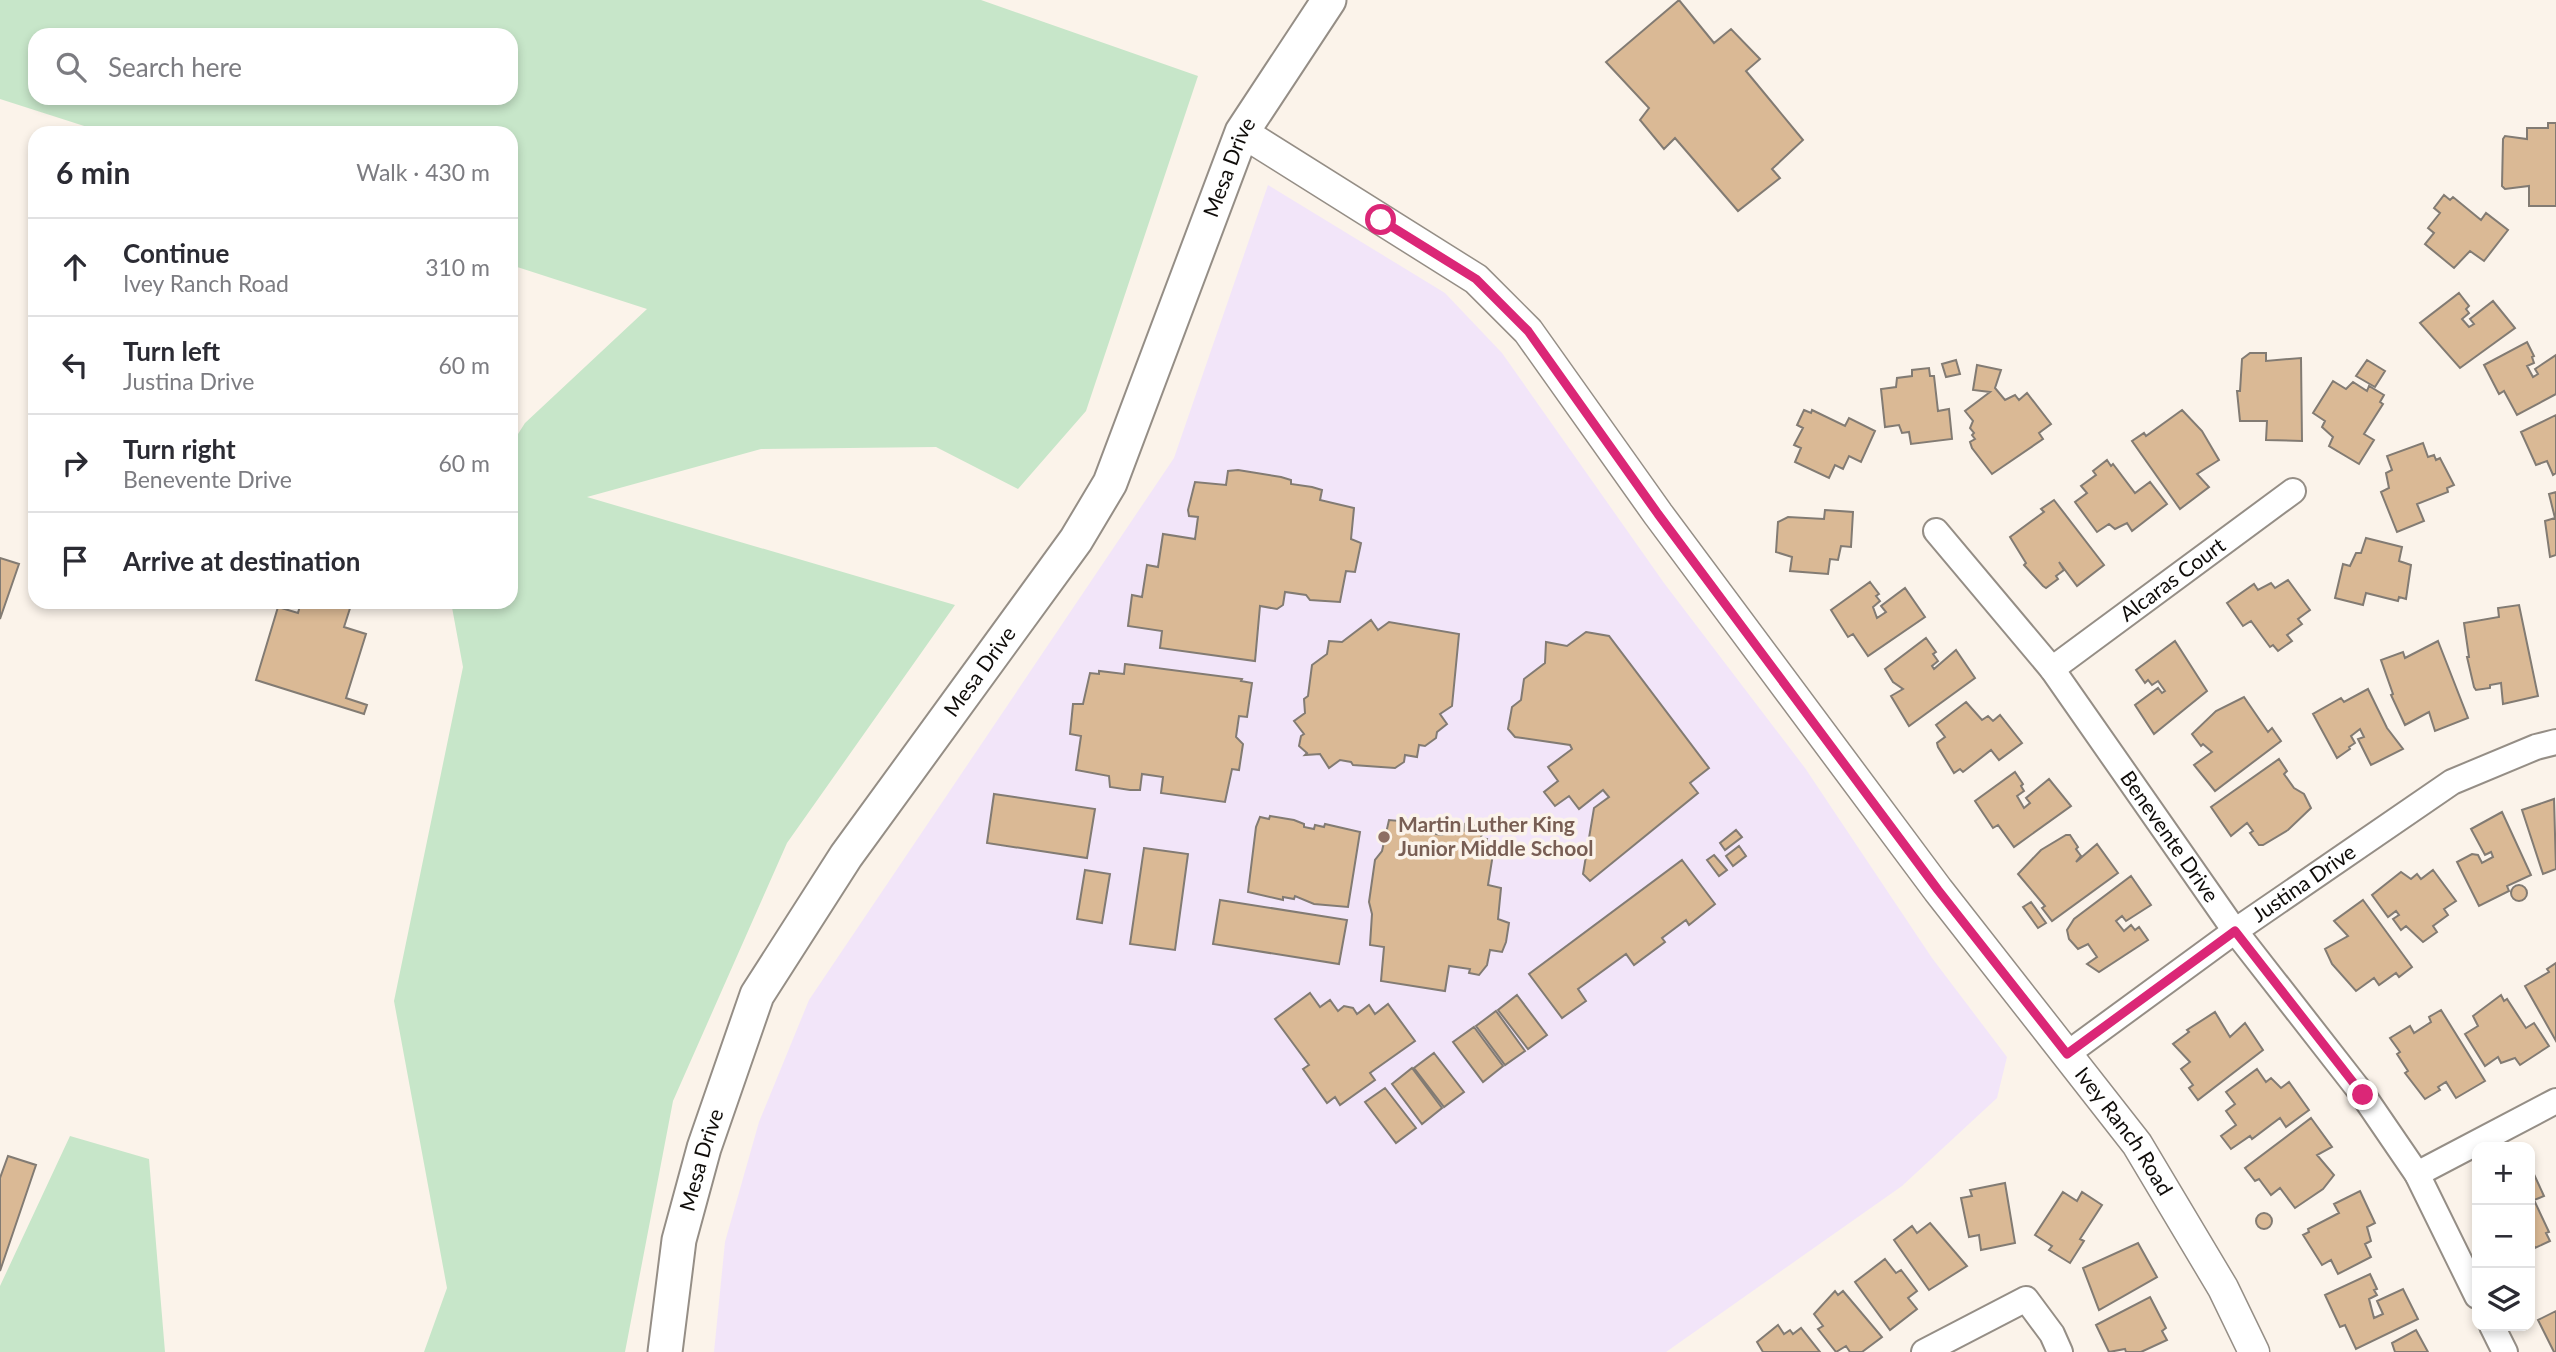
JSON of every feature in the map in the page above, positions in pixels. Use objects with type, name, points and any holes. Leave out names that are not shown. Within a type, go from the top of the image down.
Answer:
[{"type":"main road","name":"Mesa Drive","points":[[665,1352],[679,1240],[704,1149],[757,995],[846,856],[1076,540],[1110,483],[1242,132],[1329,0]]},
{"type":"street","name":"Ivey Ranch Road","points":[[1242,132],[1476,279],[1528,331],[1658,514],[1872,801],[2137,1144],[2223,1288],[2254,1352]]},
{"type":"street","name":"Alcaras Court","points":[[2052,669],[2293,491]]},
{"type":"street","name":"Benevente Drive","points":[[1936,531],[2052,669],[2235,931],[2363,1095],[2417,1174],[2472,1286]]},
{"type":"street","name":"Justina Drive","points":[[2067,1054],[2235,931],[2452,782],[2556,742]]},
{"type":"street","points":[[2417,1174],[2556,1101]]},
{"type":"street","points":[[1924,1352],[2026,1299],[2052,1334],[2060,1352]]},
{"type":"street","points":[[2494,1331],[2505,1352]]},
{"type":"shaded area","name":"Martin Luther King Junior Middle School","points":[[1268,185],[1445,293],[1502,353],[1664,583],[1805,768],[1932,958],[2007,1057],[1997,1098],[1902,1186],[1666,1352],[714,1352],[725,1242],[759,1122],[809,1000],[1174,458]]},
{"type":"green space","points":[[0,0],[981,0],[1198,76],[1086,411],[1018,489],[936,447],[761,449],[587,497],[955,605],[787,843],[673,1101],[625,1352],[424,1352],[447,1288],[394,1001],[463,667],[452,609],[518,609],[518,434],[525,423],[647,309],[518,267],[518,126],[84,126],[0,99]]},
{"type":"green space","points":[[70,1136],[149,1159],[165,1352],[0,1352],[0,1286]]},
{"type":"building","points":[[1679,0],[1714,43],[1731,29],[1760,59],[1746,71],[1803,140],[1772,169],[1780,178],[1738,211],[1675,138],[1664,149],[1640,120],[1649,108],[1606,62]]},
{"type":"building","points":[[2548,123],[2556,123],[2556,206],[2529,206],[2529,186],[2505,189],[2502,186],[2503,139],[2505,136],[2527,139],[2527,128],[2548,128]]},
{"type":"building","points":[[2444,195],[2450,200],[2453,197],[2481,220],[2486,213],[2508,230],[2484,261],[2470,251],[2454,268],[2425,244],[2434,233],[2428,228],[2440,213],[2434,208]]},
{"type":"building","points":[[2459,293],[2469,306],[2466,309],[2469,313],[2462,319],[2469,327],[2474,324],[2470,319],[2493,301],[2515,328],[2460,368],[2420,323]]},
{"type":"building","points":[[2527,342],[2534,356],[2534,363],[2527,366],[2533,377],[2538,374],[2535,369],[2556,355],[2556,394],[2517,415],[2504,391],[2499,394],[2484,365]]},
{"type":"building","points":[[2250,353],[2266,353],[2266,361],[2301,358],[2302,441],[2266,440],[2267,421],[2240,421],[2237,391],[2240,391],[2242,359]]},
{"type":"building","points":[[1956,360],[1960,374],[1946,377],[1942,364]]},
{"type":"building","points":[[2367,360],[2385,371],[2375,387],[2356,376]]},
{"type":"building","points":[[1977,365],[2001,370],[1995,388],[2005,400],[2015,395],[2019,400],[2027,393],[2051,424],[2039,433],[2043,439],[1992,474],[1972,448],[1970,442],[1975,439],[1970,428],[1973,421],[1965,411],[1990,392],[1973,390]]},
{"type":"building","points":[[1929,368],[1930,376],[1934,376],[1938,411],[1949,409],[1952,439],[1911,444],[1909,432],[1902,433],[1899,425],[1885,427],[1881,389],[1896,387],[1897,378],[1912,376],[1912,370]]},
{"type":"building","points":[[2333,381],[2346,389],[2353,382],[2367,391],[2369,386],[2384,395],[2380,402],[2383,404],[2364,434],[2374,440],[2359,464],[2329,446],[2333,437],[2322,427],[2325,421],[2313,413]]},
{"type":"building","points":[[1804,410],[1811,413],[1812,410],[1845,426],[1849,418],[1875,431],[1861,462],[1849,456],[1843,469],[1835,465],[1829,478],[1795,462],[1801,448],[1794,445],[1803,428],[1797,425]]},
{"type":"building","points":[[2182,410],[2202,431],[2219,460],[2197,474],[2209,487],[2180,509],[2132,441],[2144,433],[2146,436]]},
{"type":"building","points":[[2556,415],[2556,473],[2553,475],[2547,461],[2536,465],[2521,432]]},
{"type":"building","points":[[2423,443],[2428,457],[2434,455],[2436,460],[2440,458],[2454,485],[2447,488],[2448,492],[2417,504],[2424,521],[2397,532],[2381,492],[2389,488],[2386,473],[2392,470],[2387,456]]},
{"type":"building","points":[[2107,460],[2135,493],[2150,482],[2167,504],[2132,531],[2127,523],[2115,529],[2109,524],[2097,532],[2075,502],[2087,493],[2081,486],[2096,475],[2093,471]]},
{"type":"building","points":[[1238,470],[1281,477],[1291,480],[1291,484],[1322,490],[1320,500],[1354,508],[1351,539],[1361,543],[1355,572],[1346,571],[1340,602],[1310,600],[1306,595],[1285,592],[1283,605],[1277,609],[1260,606],[1255,661],[1160,648],[1162,631],[1128,626],[1132,595],[1142,597],[1147,565],[1158,567],[1163,534],[1195,539],[1198,517],[1189,516],[1188,510],[1195,482],[1226,485],[1228,471]]},
{"type":"building","points":[[2556,492],[2556,555],[2550,557],[2545,521],[2555,518],[2549,494]]},
{"type":"building","points":[[2054,500],[2104,565],[2077,586],[2059,562],[2064,570],[2056,576],[2058,579],[2046,588],[2043,586],[2024,565],[2026,563],[2010,537],[2044,512],[2041,509]]},
{"type":"building","points":[[1825,510],[1853,512],[1851,547],[1841,546],[1838,560],[1830,559],[1828,574],[1790,571],[1792,557],[1776,552],[1778,522],[1788,517],[1824,519]]},
{"type":"building","points":[[2366,538],[2402,547],[2399,561],[2411,565],[2406,599],[2399,597],[2398,601],[2366,593],[2363,605],[2335,598],[2343,564],[2350,566],[2356,553],[2361,553]]},
{"type":"building","points":[[0,558],[19,564],[0,619]]},
{"type":"building","points":[[2288,580],[2310,610],[2298,619],[2302,624],[2287,635],[2292,641],[2278,651],[2273,645],[2270,647],[2251,621],[2243,626],[2227,603],[2254,584],[2258,590],[2271,583],[2275,588]]},
{"type":"building","points":[[1870,582],[1879,594],[1876,596],[1880,601],[1873,607],[1877,618],[1886,612],[1881,606],[1905,588],[1925,617],[1868,656],[1853,634],[1848,637],[1831,610]]},
{"type":"building","points":[[2519,605],[2538,696],[2503,704],[2501,683],[2490,685],[2490,688],[2476,690],[2474,687],[2467,657],[2464,623],[2499,617],[2498,608]]},
{"type":"building","points":[[277,609],[298,613],[299,609],[350,609],[344,627],[366,634],[346,698],[367,705],[364,714],[256,680]]},
{"type":"building","points":[[1371,620],[1378,630],[1389,622],[1459,634],[1452,706],[1440,714],[1447,724],[1437,732],[1436,738],[1425,746],[1419,745],[1417,757],[1405,755],[1404,762],[1395,768],[1353,765],[1340,760],[1329,768],[1320,754],[1305,755],[1307,753],[1299,746],[1304,734],[1294,721],[1305,713],[1304,699],[1308,696],[1312,665],[1327,654],[1329,641],[1342,642]]},
{"type":"building","points":[[1586,632],[1609,636],[1709,768],[1690,783],[1698,793],[1590,881],[1583,874],[1594,808],[1609,797],[1603,790],[1579,809],[1569,796],[1555,806],[1544,792],[1558,781],[1548,767],[1572,749],[1570,745],[1515,737],[1508,729],[1512,707],[1521,700],[1524,679],[1545,663],[1546,642],[1567,646]]},
{"type":"building","points":[[1926,638],[1936,652],[1933,654],[1938,661],[1932,666],[1934,669],[1956,650],[1975,678],[1909,726],[1891,696],[1903,689],[1893,682],[1885,669]]},
{"type":"building","points":[[2175,641],[2207,691],[2154,734],[2135,705],[2158,688],[2162,693],[2165,691],[2158,681],[2152,685],[2148,680],[2145,683],[2136,670]]},
{"type":"building","points":[[2438,641],[2468,718],[2435,731],[2429,712],[2405,725],[2391,695],[2393,694],[2381,660],[2403,652],[2405,658]]},
{"type":"building","points":[[1125,664],[1242,679],[1241,681],[1252,683],[1247,717],[1239,716],[1236,737],[1243,744],[1239,770],[1232,769],[1225,802],[1161,793],[1163,777],[1142,774],[1140,790],[1130,790],[1110,787],[1109,776],[1076,770],[1081,736],[1070,734],[1073,704],[1083,704],[1090,673],[1099,674],[1099,671],[1124,674]]},
{"type":"building","points":[[2368,689],[2387,728],[2403,749],[2371,765],[2358,739],[2364,737],[2360,729],[2351,736],[2355,743],[2337,758],[2313,714],[2341,698],[2344,702]]},
{"type":"building","points":[[2244,697],[2268,732],[2272,728],[2281,741],[2215,791],[2194,765],[2212,752],[2203,744],[2201,746],[2192,734],[2216,711]]},
{"type":"building","points":[[1966,702],[1982,720],[1988,716],[1993,721],[2000,715],[2022,743],[1999,760],[1991,750],[1963,772],[1960,769],[1954,773],[1938,747],[1937,743],[1945,737],[1936,725]]},
{"type":"building","points":[[2279,759],[2287,771],[2284,774],[2294,788],[2304,794],[2311,808],[2288,830],[2263,845],[2259,845],[2250,833],[2253,831],[2247,823],[2231,836],[2211,807]]},
{"type":"building","points":[[2015,772],[2023,784],[2021,786],[2024,791],[2017,796],[2024,808],[2030,803],[2026,798],[2049,779],[2071,806],[2014,847],[1998,825],[1993,828],[1975,801]]},
{"type":"building","points":[[994,794],[1095,809],[1087,858],[987,843]]},
{"type":"building","points":[[2554,799],[2556,869],[2543,874],[2522,810]]},
{"type":"building","points":[[2502,812],[2531,875],[2507,886],[2509,891],[2479,906],[2457,862],[2472,854],[2478,855],[2482,863],[2493,857],[2491,852],[2485,855],[2471,829]]},
{"type":"building","points":[[1270,816],[1294,820],[1304,824],[1304,827],[1314,829],[1315,825],[1324,827],[1325,824],[1360,832],[1348,907],[1314,904],[1295,896],[1294,899],[1283,897],[1283,900],[1248,892],[1256,827],[1260,817],[1269,819]]},
{"type":"building","points":[[1399,818],[1422,824],[1421,832],[1442,835],[1449,829],[1464,831],[1465,824],[1477,826],[1476,832],[1482,833],[1481,838],[1487,839],[1484,853],[1493,854],[1488,885],[1501,888],[1498,919],[1509,923],[1506,942],[1502,952],[1490,950],[1487,965],[1479,975],[1469,973],[1470,969],[1449,966],[1445,991],[1381,981],[1384,947],[1370,945],[1372,914],[1369,902],[1375,860],[1382,851],[1389,820],[1399,821]]},
{"type":"building","points":[[1736,830],[1742,837],[1725,850],[1720,843]]},
{"type":"building","points":[[2070,835],[2078,847],[2076,849],[2081,856],[2076,862],[2097,844],[2118,873],[2052,921],[2042,908],[2045,906],[2018,874],[2041,850]]},
{"type":"building","points":[[1739,846],[1746,856],[1733,866],[1726,856]]},
{"type":"building","points":[[1144,848],[1188,854],[1175,950],[1130,944]]},
{"type":"building","points":[[1714,855],[1727,870],[1719,876],[1707,860]]},
{"type":"building","points":[[1682,860],[1715,904],[1689,925],[1686,920],[1662,938],[1665,942],[1634,965],[1626,954],[1578,989],[1586,1001],[1562,1018],[1529,974]]},
{"type":"building","points":[[1085,870],[1110,874],[1102,923],[1077,919]]},
{"type":"building","points":[[2433,870],[2456,901],[2444,909],[2448,915],[2433,926],[2437,932],[2423,942],[2406,926],[2401,930],[2393,919],[2399,915],[2396,911],[2388,917],[2372,895],[2401,872],[2411,879],[2417,874],[2421,879]]},
{"type":"building","points":[[2131,876],[2151,905],[2126,921],[2122,916],[2116,921],[2124,931],[2131,925],[2135,930],[2139,927],[2148,940],[2099,972],[2087,964],[2097,957],[2088,944],[2078,949],[2069,939],[2067,930],[2074,919]]},
{"type":"building","points":[[2519,885],[2527,893],[2519,901],[2511,893]]},
{"type":"building","points":[[1220,900],[1347,920],[1339,964],[1213,944]]},
{"type":"building","points":[[2363,900],[2412,967],[2399,977],[2396,973],[2379,985],[2374,978],[2356,991],[2332,964],[2325,949],[2348,936],[2334,921]]},
{"type":"building","points":[[2031,902],[2046,923],[2038,928],[2023,907]]},
{"type":"building","points":[[2556,963],[2556,1041],[2525,986],[2549,972],[2547,969]]},
{"type":"building","points":[[1310,993],[1320,1007],[1330,1000],[1338,1011],[1344,1006],[1353,1008],[1357,1014],[1369,1005],[1375,1014],[1388,1004],[1415,1041],[1370,1073],[1375,1080],[1340,1105],[1335,1097],[1327,1103],[1303,1069],[1309,1065],[1275,1019]]},
{"type":"building","points":[[1517,995],[1547,1035],[1528,1049],[1498,1010]]},
{"type":"building","points":[[2501,995],[2504,1001],[2507,999],[2526,1028],[2534,1023],[2549,1046],[2520,1065],[2515,1058],[2501,1063],[2498,1057],[2485,1066],[2465,1034],[2478,1026],[2473,1016]]},
{"type":"building","points":[[2441,1010],[2485,1081],[2456,1098],[2446,1082],[2438,1087],[2440,1090],[2425,1099],[2405,1073],[2408,1071],[2397,1054],[2400,1052],[2390,1038],[2410,1026],[2414,1033],[2431,1022],[2429,1017]]},
{"type":"building","points":[[1496,1011],[1525,1051],[1505,1065],[1476,1026]]},
{"type":"building","points":[[2215,1012],[2230,1037],[2245,1023],[2263,1050],[2198,1100],[2189,1088],[2193,1085],[2181,1069],[2190,1062],[2173,1044],[2189,1032],[2187,1030]]},
{"type":"building","points":[[1474,1027],[1503,1066],[1483,1082],[1453,1042]]},
{"type":"building","points":[[1434,1053],[1464,1092],[1444,1107],[1414,1068]]},
{"type":"building","points":[[1412,1068],[1442,1108],[1422,1124],[1392,1084]]},
{"type":"building","points":[[2257,1069],[2266,1082],[2271,1078],[2281,1088],[2289,1082],[2309,1110],[2286,1127],[2280,1118],[2252,1139],[2250,1136],[2231,1149],[2221,1136],[2236,1125],[2226,1111],[2235,1104],[2226,1092]]},
{"type":"building","points":[[1385,1088],[1416,1128],[1396,1143],[1365,1102]]},
{"type":"building","points":[[2311,1118],[2332,1147],[2317,1155],[2334,1175],[2323,1189],[2295,1208],[2280,1188],[2271,1195],[2259,1179],[2255,1181],[2245,1168]]},
{"type":"building","points":[[8,1156],[36,1165],[0,1271],[0,1178]]},
{"type":"building","points":[[2535,1176],[2544,1196],[2535,1200]]},
{"type":"building","points":[[2005,1183],[2015,1243],[1981,1250],[1979,1235],[1969,1237],[1961,1198],[1972,1196],[1970,1190]]},
{"type":"building","points":[[2360,1191],[2375,1223],[2367,1227],[2371,1241],[2365,1244],[2371,1257],[2338,1274],[2331,1260],[2322,1265],[2303,1235],[2309,1232],[2308,1229],[2339,1213],[2334,1204]]},
{"type":"building","points":[[2063,1192],[2077,1201],[2082,1192],[2102,1205],[2080,1239],[2084,1241],[2070,1263],[2049,1250],[2052,1246],[2035,1235]]},
{"type":"building","points":[[2535,1202],[2549,1232],[2546,1233],[2550,1241],[2535,1248]]},
{"type":"building","points":[[2264,1213],[2270,1215],[2270,1227],[2264,1229],[2258,1227],[2256,1221],[2258,1215]]},
{"type":"building","points":[[1930,1223],[1967,1266],[1929,1290],[1894,1240],[1912,1226],[1917,1233]]},
{"type":"building","points":[[2138,1243],[2157,1277],[2099,1310],[2083,1268]]},
{"type":"building","points":[[1885,1259],[1896,1273],[1901,1270],[1917,1291],[1908,1298],[1917,1309],[1890,1330],[1855,1282]]},
{"type":"building","points":[[2370,1274],[2377,1289],[2374,1290],[2377,1295],[2369,1299],[2374,1318],[2383,1314],[2377,1301],[2403,1289],[2418,1319],[2356,1349],[2345,1325],[2340,1327],[2325,1295]]},
{"type":"building","points":[[1835,1291],[1838,1295],[1843,1291],[1882,1337],[1862,1352],[1850,1352],[1846,1346],[1836,1352],[1818,1329],[1823,1326],[1814,1314]]},
{"type":"building","points":[[2150,1297],[2166,1328],[2162,1331],[2167,1340],[2141,1352],[2126,1352],[2125,1349],[2109,1352],[2096,1325]]},
{"type":"building","points":[[2556,1311],[2556,1352],[2554,1352],[2538,1320]]},
{"type":"building","points":[[1778,1325],[1784,1334],[1790,1330],[1793,1334],[1801,1328],[1820,1352],[1763,1352],[1757,1342]]},
{"type":"building","points":[[2416,1330],[2428,1352],[2395,1352],[2392,1343]]},
{"type":"place","name":"Martin Luther King Junior Middle School","points":[[1384,837]]},
{"type":"route","points":[[1381,220],[1476,279],[1528,331],[1658,514],[1938,890],[2067,1054],[2235,931],[2363,1095]]}]
